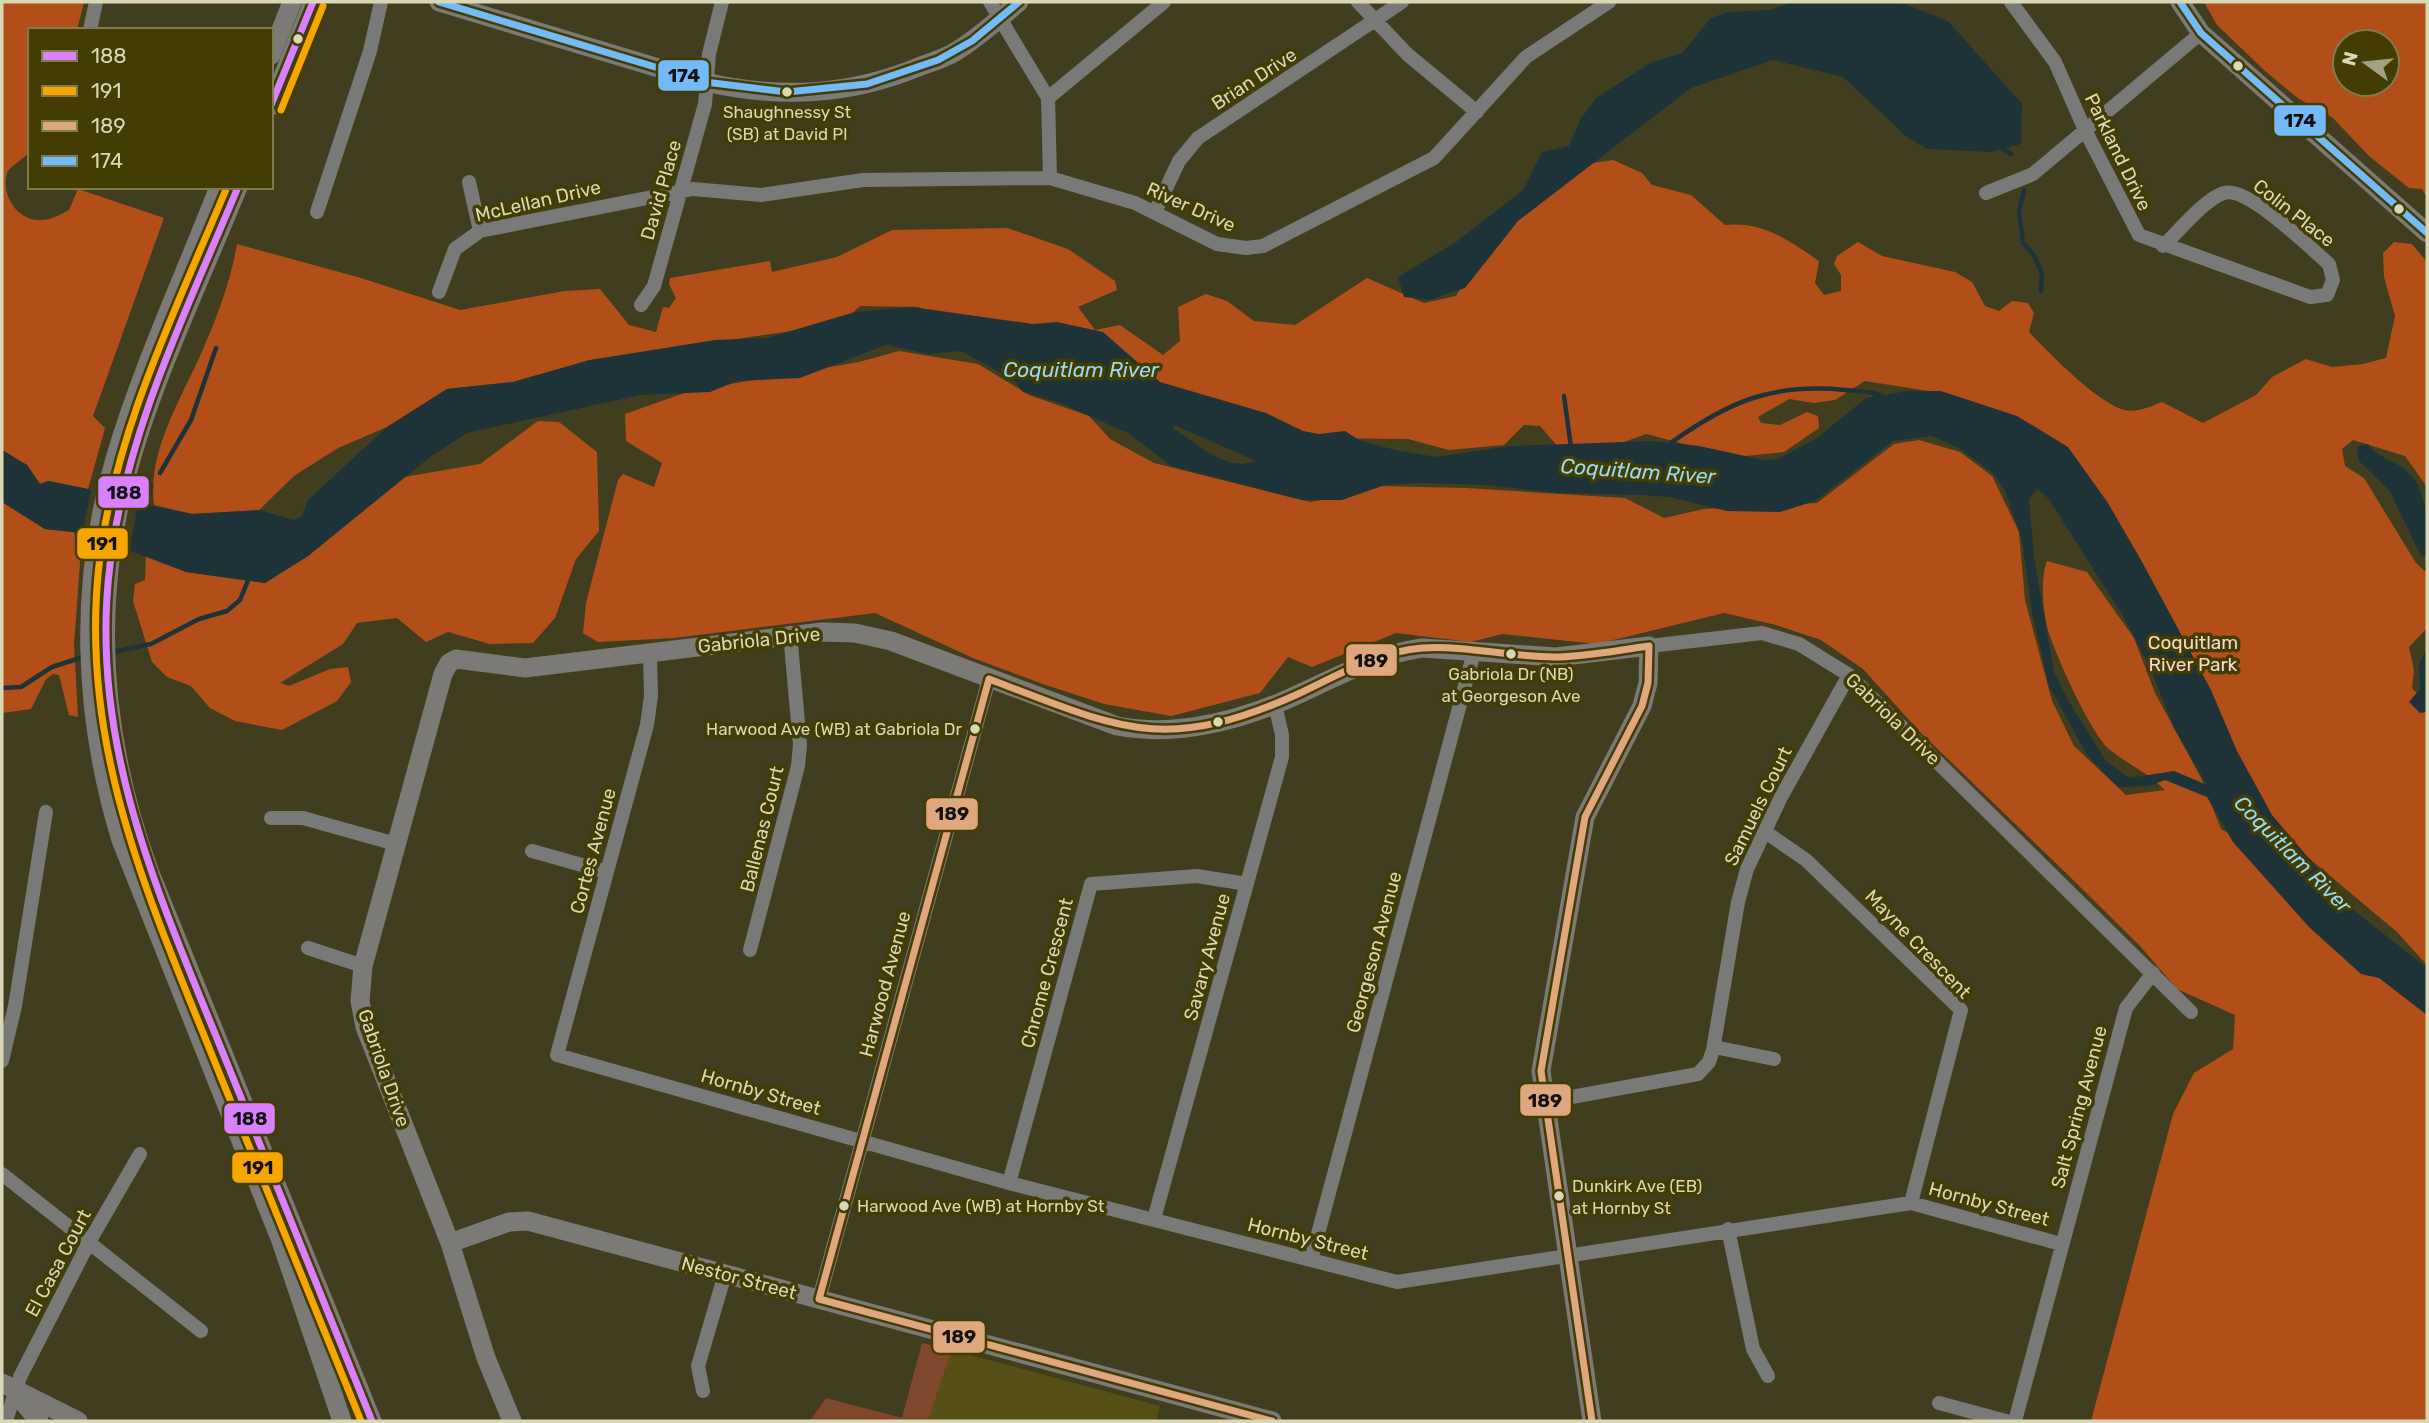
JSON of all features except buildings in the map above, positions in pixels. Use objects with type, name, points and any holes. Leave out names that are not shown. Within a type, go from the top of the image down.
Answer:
[{"type":"street","points":[[90,28],[96,2]]},
{"type":"street","points":[[273,50],[292,2]]},
{"type":"street","points":[[273,101],[313,2]]},
{"type":"street","points":[[317,212],[370,51],[381,2]]},
{"type":"street","points":[[439,2],[705,82],[762,93],[822,93],[887,80],[954,52],[995,10],[1019,2]]},
{"type":"street","name":"David Place","points":[[641,305],[654,286],[705,104],[705,82],[722,2]]},
{"type":"street","points":[[1048,98],[1164,2]]},
{"type":"street","points":[[1358,2],[1407,54],[1477,112]]},
{"type":"street","name":"Brian Drive","points":[[1155,212],[1179,161],[1198,138],[1402,2]]},
{"type":"street","name":"River Drive","points":[[680,191],[712,190],[761,195],[863,180],[1050,178],[1135,203],[1217,244],[1245,248],[1263,246],[1423,165],[1441,152],[1526,57],[1609,2]]},
{"type":"street","points":[[2180,2],[2202,33],[2427,233]]},
{"type":"street","name":"Parkland Drive","points":[[2016,3],[2055,62],[2085,130],[2136,232],[2163,246],[2310,297]]},
{"type":"street","points":[[995,10],[1048,98],[1050,178]]},
{"type":"street","points":[[1986,193],[2033,174],[2202,33]]},
{"type":"street","points":[[469,182],[480,231]]},
{"type":"street","points":[[218,189],[135,422],[107,581],[101,716],[110,803],[121,840],[281,1241],[342,1421]]},
{"type":"street","points":[[135,422],[237,189]]},
{"type":"street","name":"McLellan Drive","points":[[439,292],[455,249],[480,231],[680,191]]},
{"type":"street","name":"Colin Place","points":[[2163,246],[2217,196],[2229,191],[2241,194],[2329,264],[2333,280],[2327,295],[2310,297]]},
{"type":"street","name":"Gabriola Drive","points":[[512,1421],[485,1359],[450,1243],[365,1027],[360,1001],[363,966],[443,674],[452,660],[464,659],[516,669],[790,634],[822,632],[865,635],[910,648],[1117,726],[1141,730],[1182,729],[1275,704],[1382,656],[1422,648],[1556,657],[1762,633],[1799,644],[1849,675],[2191,1012]]},
{"type":"street","name":"Ballenas Court","points":[[750,950],[798,766],[800,745],[790,634]]},
{"type":"street","points":[[1592,1421],[1544,1102],[1542,1059],[1585,817],[1642,706],[1648,684],[1649,646]]},
{"type":"street","name":"Georgeson Avenue","points":[[1311,1260],[1474,652]]},
{"type":"street","name":"Cortes Avenue","points":[[557,1055],[647,725],[651,696],[650,654]]},
{"type":"street","name":"Samuels Court","points":[[1544,1102],[1698,1074],[1709,1062],[1714,1047],[1740,893],[1765,831],[1832,701],[1849,675]]},
{"type":"street","name":"Harwood Avenue","points":[[819,1299],[989,679]]},
{"type":"street","name":"Savary Avenue","points":[[1154,1220],[1282,757],[1282,735],[1275,704]]},
{"type":"street","points":[[101,716],[150,873],[372,1421]]},
{"type":"street","points":[[2,1062],[8,1004],[46,812]]},
{"type":"street","points":[[271,818],[303,818],[397,844]]},
{"type":"street","name":"Mayne Crescent","points":[[1765,831],[1807,860],[1961,1010],[1910,1202]]},
{"type":"street","points":[[532,851],[607,872]]},
{"type":"street","name":"Chrome Crescent","points":[[1009,1183],[1091,884],[1197,876],[1248,884]]},
{"type":"street","points":[[308,948],[363,966]]},
{"type":"street","name":"Salt Spring Avenue","points":[[2015,1421],[2126,1007],[2152,973]]},
{"type":"street","points":[[1714,1047],[1774,1059]]},
{"type":"street","name":"Hornby Street","points":[[557,1055],[1009,1183],[1397,1282],[1567,1258],[1728,1229],[1910,1202],[2061,1244]]},
{"type":"street","name":"El Casa Court","points":[[6,1421],[8,1387],[140,1154]]},
{"type":"street","points":[[2,1174],[201,1331]]},
{"type":"street","name":"Nestor Street","points":[[450,1243],[509,1222],[528,1221],[1263,1420]]},
{"type":"street","points":[[1728,1229],[1753,1349],[1768,1376]]},
{"type":"street","points":[[703,1391],[698,1366],[725,1274]]},
{"type":"street","points":[[8,1387],[38,1421]]},
{"type":"street","points":[[8,1387],[78,1421]]},
{"type":"street","points":[[1939,1403],[2006,1421]]},
{"type":"shaded area","points":[[922,1343],[952,1350],[928,1421],[810,1421],[826,1398],[902,1418]]},
{"type":"shaded area","points":[[952,1350],[1160,1406],[1156,1421],[928,1421]]},
{"type":"green space","points":[[2,2],[84,2],[78,28],[28,28],[28,153],[7,173],[10,201],[22,214],[30,218],[49,219],[69,210],[78,189],[164,218],[93,416],[105,428],[88,489],[49,481],[40,484],[27,465],[2,450]]},
{"type":"green space","points":[[2204,2],[2427,2],[2427,198],[2422,189],[2409,188],[2369,156],[2333,118],[2299,99],[2217,25]]},
{"type":"green space","name":"Coquitlam River Park","points":[[1613,160],[1642,173],[1652,185],[1691,195],[1725,225],[1763,229],[1797,246],[1819,261],[1815,283],[1824,295],[1841,291],[1841,275],[1834,264],[1837,256],[1858,242],[1882,256],[1955,272],[1972,282],[1985,306],[1999,311],[2012,301],[2028,303],[2034,313],[2029,332],[2072,375],[2097,395],[2121,409],[2131,411],[2162,402],[2203,423],[2256,395],[2272,377],[2306,359],[2332,367],[2363,364],[2386,358],[2395,316],[2384,277],[2383,253],[2394,242],[2412,244],[2427,262],[2427,487],[2405,456],[2353,440],[2342,449],[2345,466],[2364,478],[2416,563],[2427,573],[2427,628],[2409,647],[2414,670],[2412,688],[2427,704],[2427,965],[2397,932],[2292,844],[2233,777],[2149,589],[1941,393],[1865,381],[1835,400],[1814,403],[1789,399],[1758,417],[1761,423],[1780,425],[1807,412],[1818,416],[1819,428],[1784,452],[1735,457],[1646,434],[1605,449],[1560,449],[1540,426],[1524,425],[1504,445],[1449,450],[1408,439],[1323,438],[927,317],[919,307],[860,306],[841,324],[590,360],[513,382],[447,389],[387,427],[338,448],[294,476],[259,510],[192,514],[154,505],[153,483],[162,442],[216,318],[237,244],[361,278],[460,310],[565,291],[600,289],[629,325],[656,332],[663,307],[669,308],[676,298],[669,284],[670,278],[770,261],[772,272],[837,257],[892,230],[1007,228],[1068,249],[1115,281],[1117,290],[1078,307],[1095,330],[1120,325],[1163,355],[1180,341],[1178,307],[1206,294],[1227,301],[1254,321],[1295,325],[1367,278],[1424,303],[1456,296],[1474,265],[1496,240],[1579,165]]},
{"type":"green space","points":[[899,351],[978,364],[1029,395],[1089,416],[1110,439],[1154,463],[1310,502],[1347,496],[1379,486],[1466,488],[1625,498],[1664,518],[1704,509],[1817,503],[1894,444],[1919,440],[1960,452],[1992,476],[2019,532],[2025,600],[2052,701],[2074,746],[2126,795],[2165,790],[2109,749],[2101,741],[2084,711],[2048,630],[2043,595],[2047,561],[2087,572],[2134,638],[2155,693],[2201,778],[2221,829],[2253,847],[2427,1005],[2427,1421],[2091,1421],[2173,1114],[2194,1073],[2233,1049],[2235,1015],[2177,989],[2140,946],[1920,732],[1863,669],[1821,640],[1776,625],[1724,613],[1597,644],[1502,634],[1471,642],[1396,633],[1312,667],[1288,657],[1260,693],[1171,716],[1104,704],[1043,684],[973,658],[875,613],[674,638],[598,642],[583,633],[586,603],[618,480],[623,474],[654,487],[662,463],[626,441],[625,414],[690,391],[859,362]]},
{"type":"green space","points":[[538,421],[559,422],[597,452],[599,531],[576,559],[555,618],[533,643],[490,644],[448,632],[426,642],[397,618],[357,623],[343,644],[280,683],[289,686],[330,669],[348,667],[351,682],[337,701],[282,730],[235,721],[210,708],[191,686],[167,677],[152,662],[133,601],[135,584],[145,580],[146,555],[186,572],[265,583],[308,556],[404,477],[480,464]]},
{"type":"green space","points":[[2,502],[45,529],[73,532],[82,536],[74,644],[78,717],[69,715],[59,675],[53,674],[46,679],[31,709],[2,713]]},
{"type":"water","points":[[1793,2],[1900,2],[1948,21],[2022,104],[2021,144],[1990,152],[1927,149],[1907,137],[1843,77],[1773,60],[1691,88],[1518,221],[1465,288],[1429,300],[1404,297],[1398,277],[1456,242],[1524,189],[1542,152],[1569,146],[1580,120],[1596,98],[1652,62],[1682,53],[1711,18],[1728,12],[1770,10]]},
{"type":"water","name":"Coquitlam River","points":[[912,307],[1033,324],[1057,322],[1103,332],[1160,382],[1266,413],[1303,431],[1319,434],[1345,431],[1359,440],[1436,457],[1510,446],[1653,441],[1699,446],[1764,460],[1778,459],[1817,438],[1866,398],[1908,391],[1941,391],[2017,416],[2068,447],[2108,503],[2211,690],[2237,751],[2272,815],[2351,908],[2427,968],[2427,1015],[2379,978],[2361,974],[2309,927],[2233,842],[2207,797],[2165,780],[2149,786],[2118,787],[2087,755],[2049,686],[2032,612],[2022,540],[2005,491],[1994,474],[1959,448],[1931,436],[1893,441],[1815,501],[1780,512],[1727,511],[1669,497],[1558,493],[1487,485],[1419,483],[1385,485],[1342,500],[1302,500],[1171,466],[1128,433],[1060,403],[1023,392],[1015,381],[961,351],[928,354],[886,345],[800,378],[737,381],[710,392],[641,395],[467,433],[430,457],[308,556],[265,583],[186,572],[104,541],[86,538],[73,532],[45,529],[2,502],[2,450],[27,465],[40,484],[48,481],[192,514],[259,510],[294,520],[302,516],[308,500],[387,427],[447,389],[513,382],[590,360],[715,340],[767,338],[855,312]],"holes":[[[1174,425],[1256,461],[1245,464],[1223,460],[1174,429]],[[2037,489],[2048,498],[2122,614],[2149,665],[2174,728],[2207,785],[2174,771],[2129,778],[2106,761],[2068,700],[2054,672],[2034,557],[2029,499]]]},
{"type":"water","points":[[2368,444],[2415,480],[2425,510],[2427,554],[2421,556],[2389,490],[2359,461],[2357,447]]},
{"type":"water","points":[[2427,647],[2427,712],[2420,713],[2409,702],[2420,689],[2419,664]]},
{"type":"pier","points":[[92,486],[114,495],[139,499],[129,553],[81,540]]},
{"type":"waterway","points":[[1999,147],[2011,154]]},
{"type":"waterway","points":[[2024,190],[2019,212],[2023,243],[2034,255],[2042,274],[2041,291]]},
{"type":"waterway","points":[[160,473],[191,420],[216,348]]},
{"type":"waterway","points":[[1671,446],[1672,442],[1713,416],[1753,398],[1773,393],[1819,389],[1864,391],[1882,396]]},
{"type":"waterway","points":[[1564,396],[1571,447]]},
{"type":"waterway","points":[[146,506],[151,486]]},
{"type":"waterway","points":[[113,652],[151,644],[199,619],[227,611],[240,600],[249,578]]},
{"type":"waterway","points":[[2,688],[21,687],[52,667],[83,657]]},
{"type":"transit line","name":"188","points":[[273,100],[313,2]]},
{"type":"transit line","name":"174","points":[[439,2],[705,82],[787,92],[867,84],[938,60],[972,41],[1019,2]]},
{"type":"transit line","name":"174","points":[[2180,2],[2201,33],[2427,233]]},
{"type":"transit line","name":"191","points":[[281,110],[323,6]]},
{"type":"transit line","name":"191","points":[[226,189],[150,372],[118,467],[99,565],[95,633],[100,700],[110,764],[126,827],[147,889],[361,1421]]},
{"type":"transit line","name":"188","points":[[237,189],[179,325],[144,419],[130,467],[118,515],[110,565],[106,632],[110,697],[120,761],[156,885],[372,1421]]},
{"type":"transit line","name":"189","points":[[1272,1421],[819,1299],[989,679],[1073,711],[1108,721],[1141,728],[1175,729],[1211,724],[1251,713],[1358,665],[1406,650],[1455,648],[1554,657],[1590,655],[1649,646],[1648,683],[1642,706],[1585,817],[1541,1071],[1592,1421]]},
{"type":"place","name":"Shaughnessy St (SB) at David Pl","points":[[787,92]]},
{"type":"place","name":"Gabriola Dr (NB) at Georgeson Ave","points":[[1511,654]]},
{"type":"place","name":"Harwood Ave (WB) at Gabriola Dr","points":[[975,729]]},
{"type":"place","name":"Dunkirk Ave (EB) at Hornby St","points":[[1559,1196]]},
{"type":"place","name":"Harwood Ave (WB) at Hornby St","points":[[844,1206]]}]
